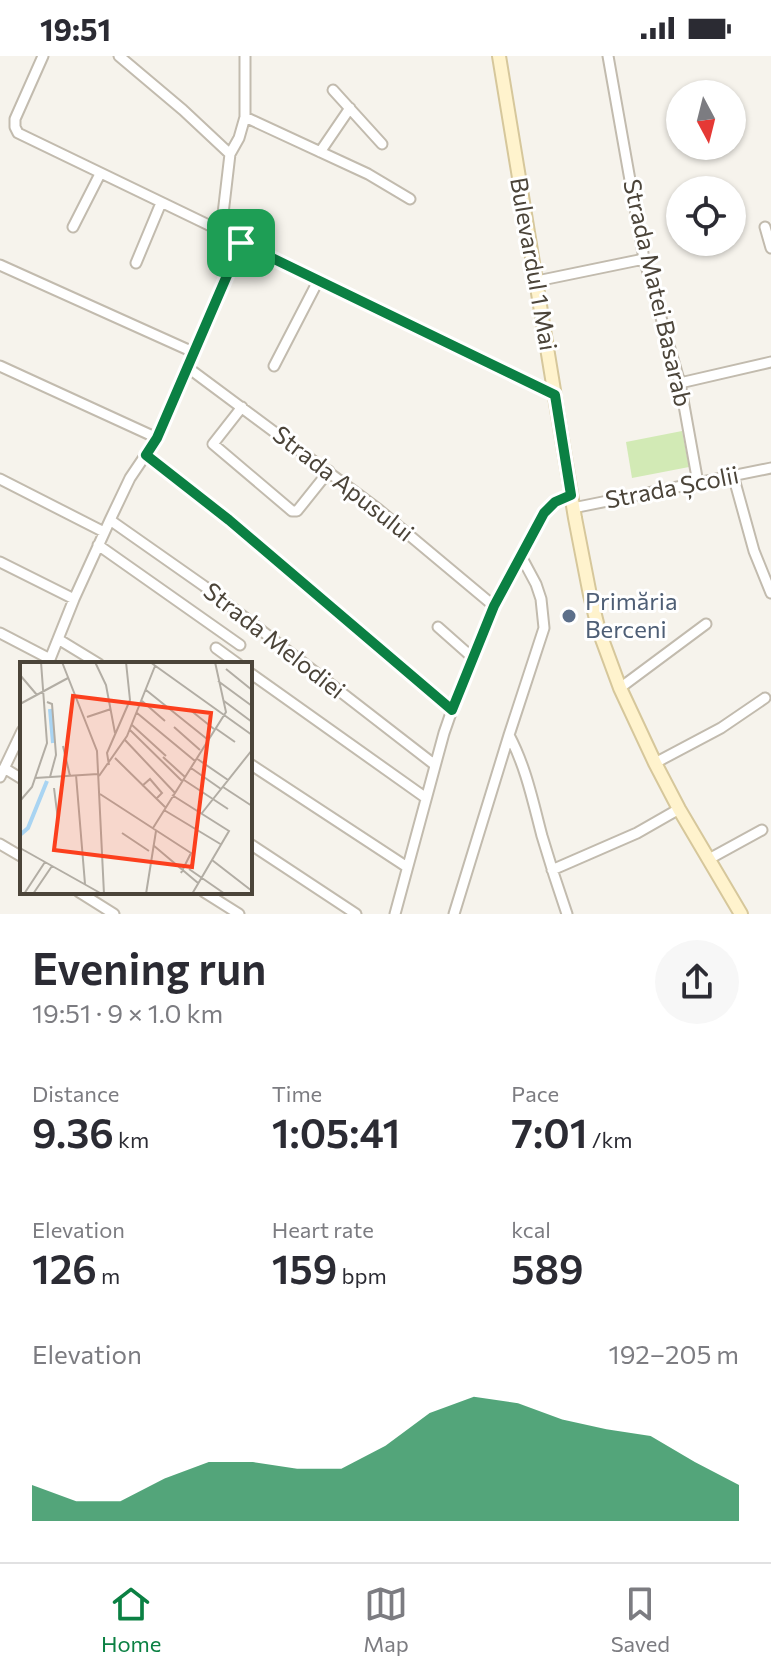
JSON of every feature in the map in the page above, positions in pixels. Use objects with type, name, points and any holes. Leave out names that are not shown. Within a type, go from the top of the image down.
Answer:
[{"type":"main road","name":"Bulevardul 1 Mai","points":[[499,56],[572,501],[594,615],[620,688],[655,763],[741,914]]},
{"type":"street","points":[[43,56],[15,119],[18,133],[555,395]]},
{"type":"street","points":[[119,56],[230,154]]},
{"type":"street","points":[[221,231],[230,154],[245,117],[245,56]]},
{"type":"street","name":"Strada Matei Basarab","points":[[608,56],[644,259],[680,383],[698,483]]},
{"type":"street","points":[[333,90],[382,144]]},
{"type":"street","points":[[320,152],[350,108]]},
{"type":"street","points":[[245,117],[368,174],[410,199]]},
{"type":"street","points":[[73,227],[100,174]]},
{"type":"street","points":[[136,263],[161,203]]},
{"type":"street","points":[[765,227],[771,248]]},
{"type":"street","points":[[0,633],[49,661],[130,478],[157,438],[241,243]]},
{"type":"street","points":[[537,281],[644,259]]},
{"type":"street","points":[[0,265],[193,352]]},
{"type":"street","points":[[274,366],[318,281]]},
{"type":"street","points":[[680,383],[771,362]]},
{"type":"street","points":[[0,366],[157,438]]},
{"type":"street","name":"Strada Apusului","points":[[187,367],[378,509],[494,606]]},
{"type":"street","points":[[242,407],[213,444],[292,511],[297,511],[329,471]]},
{"type":"street","points":[[146,455],[229,520],[452,710]]},
{"type":"street","name":"Strada Școlii","points":[[572,501],[698,483],[771,468]]},
{"type":"street","points":[[733,475],[754,551],[771,593]]},
{"type":"street","points":[[0,479],[104,532]]},
{"type":"street","points":[[395,914],[452,710],[494,606],[544,513],[555,502],[572,501]]},
{"type":"street","name":"Strada Melodiei","points":[[110,520],[204,586],[435,765]]},
{"type":"street","points":[[98,545],[240,645]]},
{"type":"street","points":[[454,914],[544,628],[541,599],[521,556]]},
{"type":"street","points":[[0,562],[74,599]]},
{"type":"street","points":[[620,688],[706,624]]},
{"type":"street","points":[[438,627],[473,658]]},
{"type":"street","points":[[58,639],[96,662]]},
{"type":"street","points":[[216,648],[235,662]]},
{"type":"street","points":[[252,674],[426,798]]},
{"type":"street","points":[[655,763],[721,728],[765,698]]},
{"type":"street","points":[[2,772],[20,735]]},
{"type":"street","points":[[509,735],[526,775],[567,914]]},
{"type":"street","points":[[252,765],[407,867]]},
{"type":"street","points":[[552,870],[637,833],[679,809]]},
{"type":"street","points":[[709,859],[762,830]]},
{"type":"street","points":[[0,844],[20,856]]},
{"type":"street","points":[[252,845],[356,914]]},
{"type":"street","points":[[82,894],[114,914]]},
{"type":"street","points":[[207,894],[239,914]]},
{"type":"green space","points":[[682,431],[689,467],[632,478],[626,442]]},
{"type":"place","name":"Primăria Berceni","points":[[569,616]]},
{"type":"route","points":[[241,243],[555,395],[571,495],[555,502],[544,513],[494,606],[452,710],[318,594],[146,455],[157,438],[241,243]]}]
